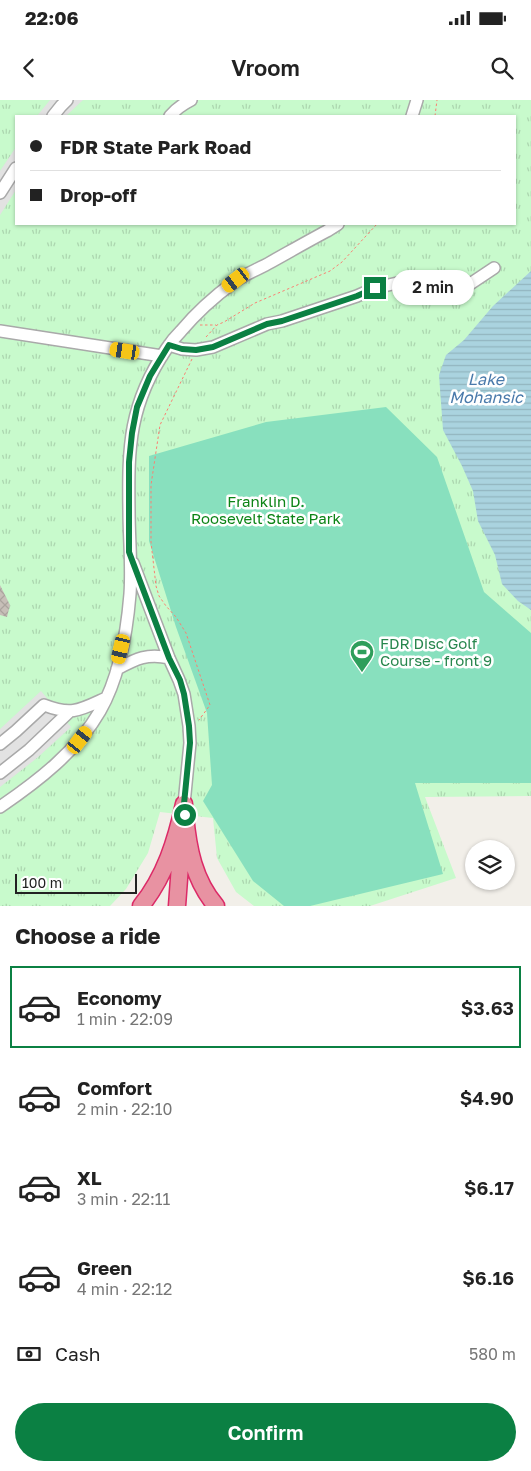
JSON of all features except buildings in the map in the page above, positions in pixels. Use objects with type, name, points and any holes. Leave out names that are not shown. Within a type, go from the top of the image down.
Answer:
[{"type":"highway","points":[[141,906],[166,866],[176,839],[184,804]]},
{"type":"highway","points":[[177,906],[184,804]]},
{"type":"highway","points":[[184,804],[192,863],[200,882],[216,906]]},
{"type":"lane","points":[[54,115],[67,100]]},
{"type":"lane","points":[[171,115],[191,100]]},
{"type":"lane","points":[[412,115],[417,100]]},
{"type":"lane","points":[[0,193],[15,170]]},
{"type":"lane","points":[[0,807],[46,772],[80,740],[91,726],[106,698],[117,668],[127,621],[130,595],[129,462],[132,433],[137,407],[150,376],[169,345],[216,295],[236,280],[336,225]]},
{"type":"lane","points":[[169,345],[182,349],[198,350],[213,347],[267,324],[282,321],[357,296],[375,288],[432,277],[464,285],[470,284],[494,268]]},
{"type":"lane","points":[[0,331],[162,356]]},
{"type":"lane","points":[[129,552],[184,694],[189,733],[189,762],[184,804]]},
{"type":"lane","points":[[117,668],[132,660],[143,657],[158,656],[169,658]]},
{"type":"lane","points":[[0,744],[16,732],[44,705],[69,712],[81,710],[106,698]]},
{"type":"lane","points":[[81,710],[91,726]]},
{"type":"lane","points":[[0,773],[29,750],[69,712]]},
{"type":"path","points":[[435,115],[437,100]]},
{"type":"path","points":[[186,326],[224,322],[255,303],[330,271],[342,262],[376,225]]},
{"type":"path","points":[[189,733],[210,704],[186,634],[176,617],[159,596],[156,586],[151,542],[151,492],[160,425],[198,350],[216,324]]},
{"type":"green space","name":"Franklin D. Roosevelt State Park","points":[[0,100],[531,100],[531,796],[425,797],[456,878],[370,906],[254,906],[236,892],[217,858],[213,818],[160,812],[148,853],[126,889],[110,906],[0,906]]},
{"type":"green space","name":"FDR Disc Golf Course - front 9","points":[[386,407],[437,457],[484,592],[531,633],[531,783],[415,783],[443,874],[310,906],[284,906],[253,881],[203,801],[212,785],[207,713],[176,627],[149,541],[149,456],[266,422]]},
{"type":"shaded area","points":[[50,100],[83,100],[67,115],[38,115]]},
{"type":"shaded area","points":[[15,148],[15,192],[0,215],[0,171]]},
{"type":"shaded area","points":[[41,691],[71,727],[37,758],[0,787],[0,729]]},
{"type":"water","name":"Lake Mohansic","points":[[531,271],[531,610],[518,601],[502,584],[495,555],[478,521],[473,491],[443,430],[439,375],[446,355],[464,340],[493,306]]},
{"type":"place","name":"FDR Disc Golf Course - front 9","points":[[362,673]]},
{"type":"route","points":[[185,815],[184,804],[190,743],[184,694],[129,552],[129,462],[137,407],[150,376],[169,345],[182,349],[196,350],[213,347],[267,324],[282,321],[357,296],[375,288]]}]
